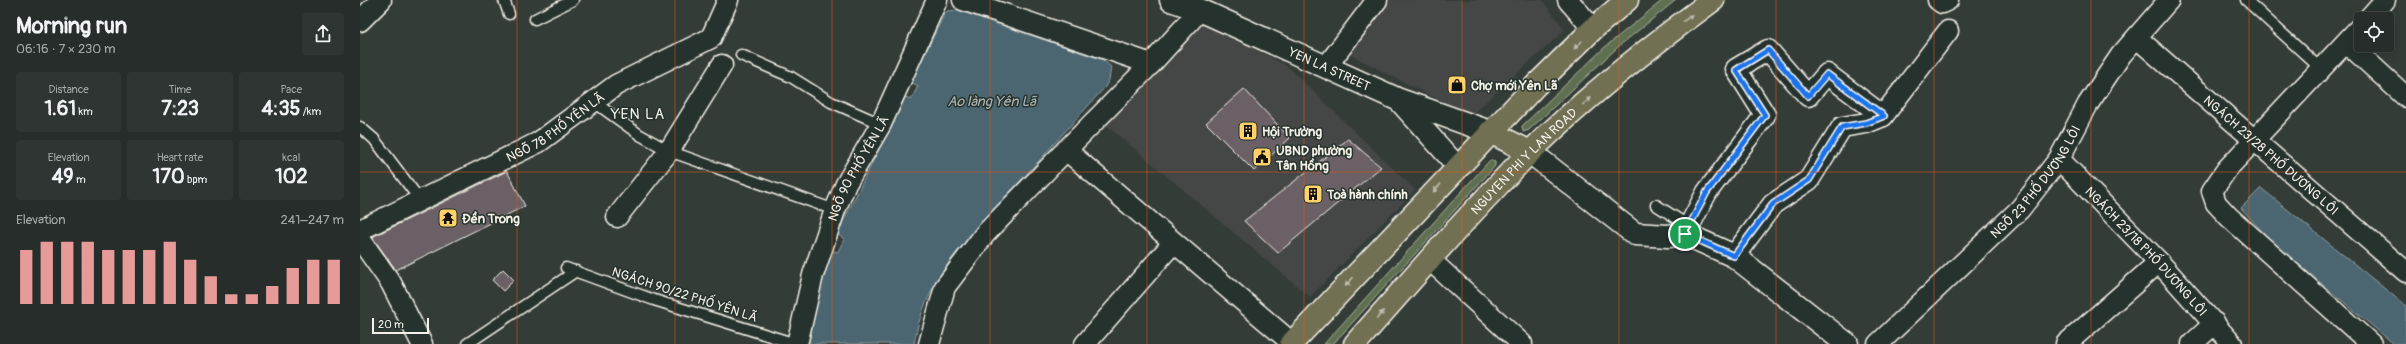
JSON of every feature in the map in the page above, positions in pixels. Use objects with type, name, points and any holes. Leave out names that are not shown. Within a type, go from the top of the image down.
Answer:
[{"type":"main road","points":[[1291,344],[1490,132],[1593,29],[1627,0]]},
{"type":"main road","name":"NGUYEN PHI Y LAN ROAD","points":[[1355,344],[1429,259],[1530,152],[1638,57],[1714,0]]},
{"type":"main road","points":[[1490,132],[1530,152]]},
{"type":"street","points":[[360,21],[381,0]]},
{"type":"street","name":"NGÕ 78 PHỐ YÊN LÃ","points":[[360,230],[540,142],[616,85],[711,38],[728,0]]},
{"type":"street","name":"NGÕ 90 PHỐ YÊN LÃ","points":[[796,344],[814,275],[835,210],[846,184],[881,124],[937,0]]},
{"type":"street","points":[[963,0],[1151,64]]},
{"type":"street","name":"YEN LA STREET","points":[[1171,0],[1200,10],[1397,99],[1490,132]]},
{"type":"street","points":[[1326,67],[1377,0]]},
{"type":"street","points":[[1568,0],[1593,29]]},
{"type":"street","points":[[1938,0],[1942,3],[1948,0]]},
{"type":"street","name":"NGÕ 23 PHỐ DƯƠNG LÔI","points":[[1878,344],[2020,209],[2059,159],[2088,104],[2121,55],[2169,0]]},
{"type":"street","points":[[929,344],[945,287],[985,234],[1151,64],[1200,10]]},
{"type":"street","points":[[1734,256],[1773,204],[1809,180],[1842,127],[1866,123],[1884,116],[1948,31]]},
{"type":"street","points":[[2354,34],[2227,169],[2212,191],[2216,203],[2288,271],[2371,344]]},
{"type":"street","name":"NGÁCH 23/28 PHỐ DƯƠNG LÔI","points":[[2137,38],[2406,272]]},
{"type":"street","points":[[2347,42],[2406,97]]},
{"type":"street","points":[[1530,152],[1567,183],[1635,234],[1668,236],[1687,230],[1707,192],[1765,115],[1736,70],[1768,50],[1808,96],[1827,74],[1884,116]]},
{"type":"street","points":[[617,217],[669,151],[722,65]]},
{"type":"street","points":[[1397,99],[1458,166]]},
{"type":"street","points":[[1066,150],[1291,344]]},
{"type":"street","name":"NGÁCH 23/18 PHỐ DƯƠNG LÔI","points":[[2059,159],[2160,262],[2232,344]]},
{"type":"street","points":[[1687,230],[1734,256],[1847,344]]},
{"type":"street","points":[[360,239],[391,282],[422,344]]},
{"type":"street","points":[[1085,344],[1173,243]]},
{"type":"street","points":[[1429,259],[1522,344]]},
{"type":"street","points":[[2066,344],[2160,262]]},
{"type":"street","points":[[2192,344],[2215,323]]},
{"type":"lane","points":[[504,0],[509,14]]},
{"type":"lane","points":[[535,18],[573,0]]},
{"type":"lane","points":[[2246,0],[2322,69]]},
{"type":"lane","points":[[741,55],[791,77],[831,102],[881,124]]},
{"type":"lane","points":[[594,102],[669,151],[835,210]]},
{"type":"lane","points":[[360,127],[374,139],[420,200]]},
{"type":"lane","points":[[1656,205],[1687,230]]},
{"type":"lane","name":"NGÁCH 90/22 PHỐ YÊN LÃ","points":[[467,344],[571,269],[654,300],[796,344]]},
{"type":"shaded area","name":"Chợ mới Yên Lã","points":[[1390,0],[1542,0],[1565,30],[1470,116],[1349,54]]},
{"type":"shaded area","name":"UBND phường Tân Hồng","points":[[1201,19],[1288,67],[1415,190],[1310,297],[1104,123]]},
{"type":"green space","points":[[1663,0],[1676,0],[1619,46],[1529,130],[1523,132],[1522,126],[1605,47]]},
{"type":"green space","points":[[1490,160],[1495,162],[1495,166],[1333,344],[1324,344]]},
{"type":"water","name":"Ao làng Yên Lã","points":[[957,10],[1103,60],[1111,67],[1109,80],[1105,87],[956,253],[941,274],[929,296],[920,319],[914,344],[809,344],[820,287],[830,250],[838,252],[844,239],[837,234],[887,133],[902,95],[911,100],[918,86],[911,82],[944,15],[947,11]]},
{"type":"water","points":[[2261,188],[2406,306],[2406,344],[2394,344],[2273,243],[2241,208]]},
{"type":"building","name":"Hội Trường","points":[[1244,89],[1290,138],[1254,171],[1206,123]]},
{"type":"building","name":"Toà hành chính","points":[[1348,139],[1381,167],[1278,253],[1244,221]]},
{"type":"building","name":"Đền Trong","points":[[507,171],[525,206],[396,270],[372,237]]},
{"type":"building","points":[[503,269],[514,280],[503,291],[492,280]]},
{"type":"place","name":"Chợ mới Yên Lã","points":[[1457,85]]},
{"type":"place","name":"Hội Trường","points":[[1248,131]]},
{"type":"place","name":"UBND phường Tân Hồng","points":[[1262,157]]},
{"type":"place","name":"Toà hành chính","points":[[1313,194]]},
{"type":"place","name":"Đền Trong","points":[[448,218]]},
{"type":"district","name":"YEN LA","points":[[638,114]]},
{"type":"route","points":[[1768,50],[1808,96],[1827,74],[1884,116],[1866,123],[1842,127],[1809,180],[1773,204],[1734,256],[1709,243],[1685,234],[1707,192],[1743,147],[1765,115],[1736,70],[1768,50]]}]
